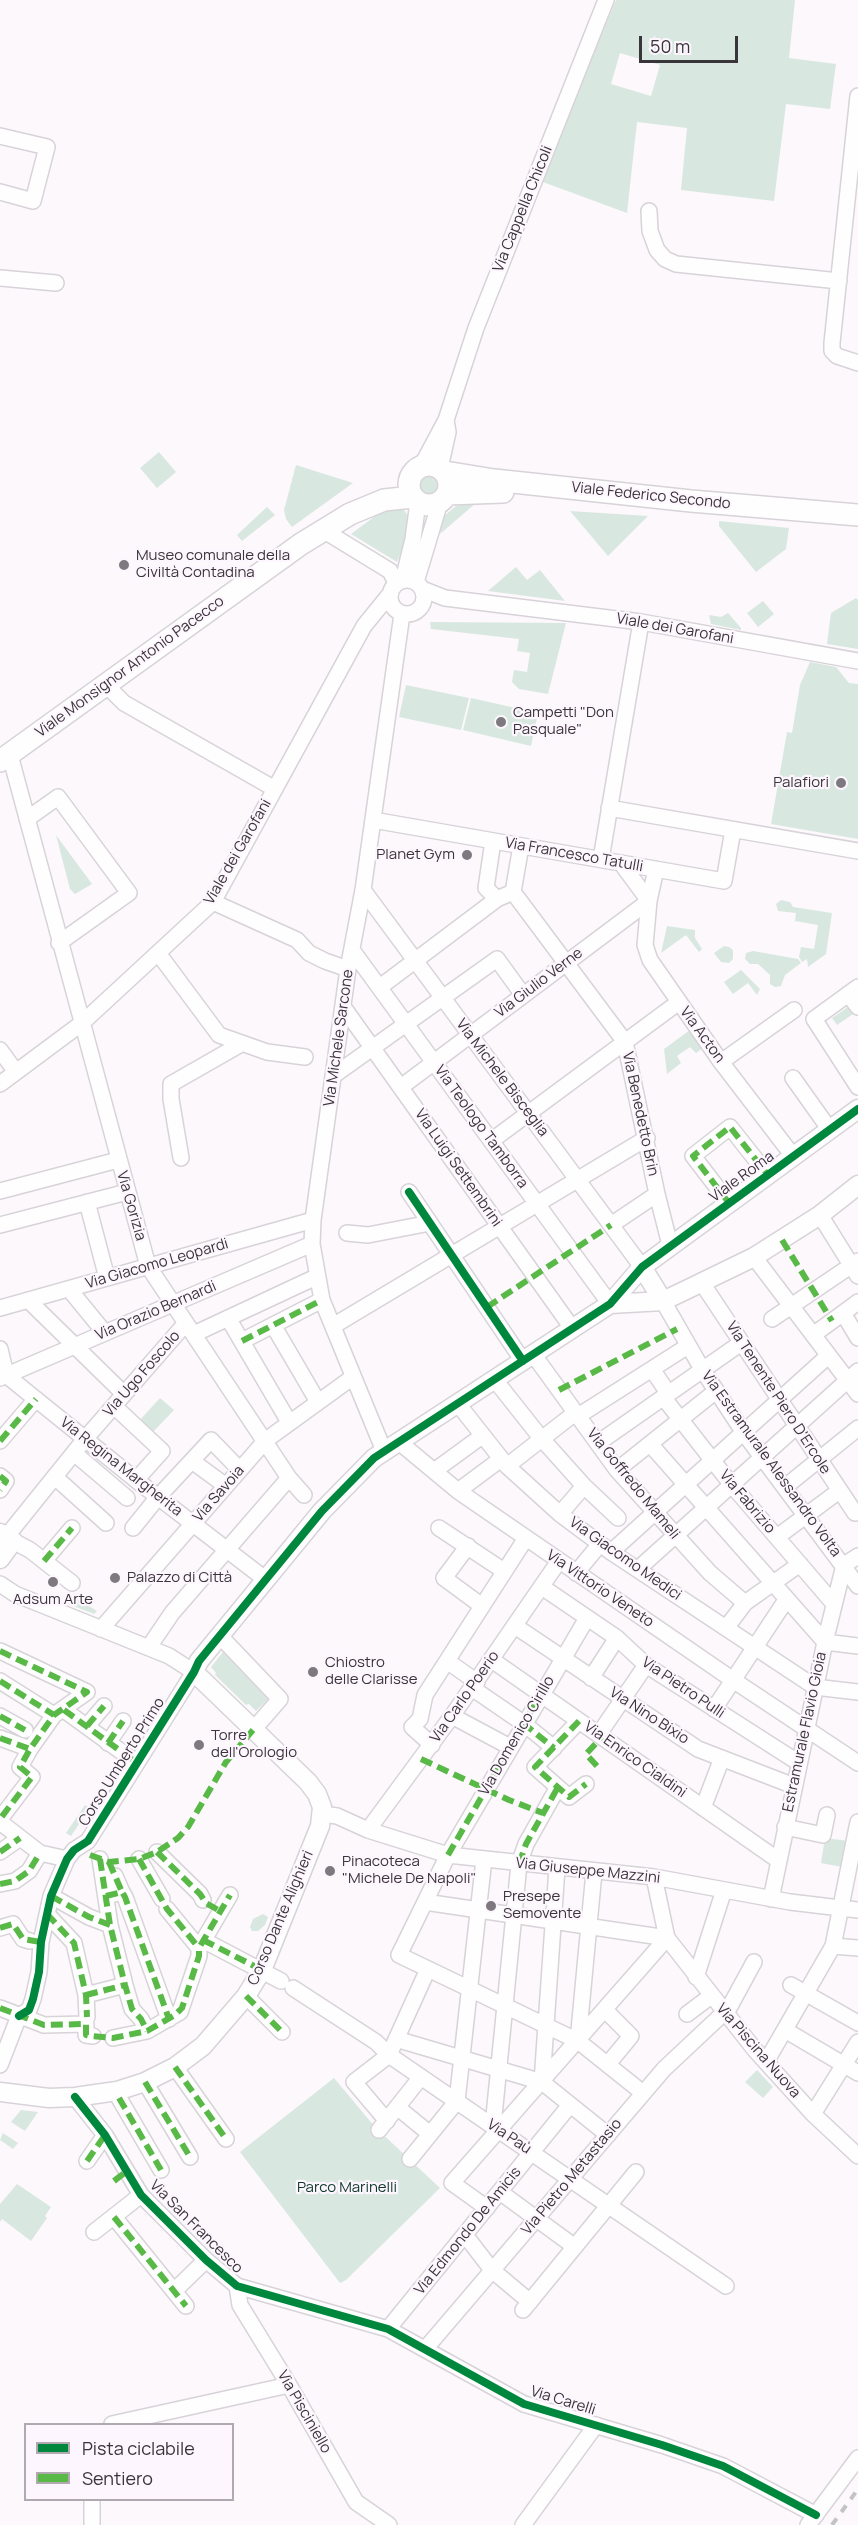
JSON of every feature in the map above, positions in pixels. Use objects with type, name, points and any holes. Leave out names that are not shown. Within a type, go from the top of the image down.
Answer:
[{"type":"main road","points":[[430,469],[449,482],[444,498],[429,505],[415,500],[408,485],[430,469]]},
{"type":"main road","name":"Viale Monsignor Antonio Pacecco","points":[[350,514],[362,500],[375,492],[430,469]]},
{"type":"main road","name":"Viale Federico Secondo","points":[[430,469],[494,480],[668,499],[858,515]]},
{"type":"main road","name":"Viale Federico Secondo","points":[[444,498],[491,490],[858,526]]},
{"type":"main road","name":"Viale Monsignor Antonio Pacecco","points":[[5,758],[323,530],[350,514],[384,500],[415,500]]},
{"type":"street","name":"Via Cappella Chicoli","points":[[430,469],[476,328],[606,0]]},
{"type":"street","points":[[858,97],[832,343],[832,351],[837,356],[858,363]]},
{"type":"street","points":[[0,136],[47,147],[33,201],[0,192]]},
{"type":"street","points":[[649,211],[650,231],[657,250],[665,259],[676,264],[838,281]]},
{"type":"street","points":[[0,278],[56,283]]},
{"type":"street","points":[[323,530],[390,571],[405,586],[424,599],[419,610],[408,615],[393,609],[405,586],[444,498]]},
{"type":"street","points":[[405,586],[413,539],[415,500]]},
{"type":"street","name":"Viale dei Garofani","points":[[0,1084],[82,1023],[213,902],[364,626],[405,586],[445,598],[641,622],[858,661]]},
{"type":"street","name":"Via Michele Sarcone","points":[[391,1446],[353,1377],[322,1300],[316,1277],[312,1244],[313,1220],[348,969],[363,890],[400,643],[402,614]]},
{"type":"street","points":[[601,859],[641,622]]},
{"type":"street","points":[[106,685],[124,703],[275,789]]},
{"type":"street","name":"Via Gorizia","points":[[5,758],[27,819],[148,1266],[266,1440],[289,1478],[313,1503]]},
{"type":"street","points":[[27,819],[58,797],[129,893],[59,943]]},
{"type":"street","points":[[609,808],[858,851]]},
{"type":"street","name":"Via Francesco Tatulli","points":[[373,820],[724,881],[733,830]]},
{"type":"street","points":[[493,841],[486,888],[498,899]]},
{"type":"street","points":[[380,987],[498,899],[513,892],[521,846]]},
{"type":"street","points":[[621,863],[649,901]]},
{"type":"street","name":"Via Acton","points":[[656,869],[649,901],[645,945],[650,960],[722,1062],[793,1156]]},
{"type":"street","name":"Via Michele Bisceglia","points":[[363,890],[642,1267]]},
{"type":"street","name":"Via Benedetto Brin","points":[[513,892],[626,1042],[657,1194],[670,1245]]},
{"type":"street","name":"Via Giulio Verne","points":[[401,1087],[649,901]]},
{"type":"street","points":[[213,902],[297,940],[309,952],[325,961],[348,969]]},
{"type":"street","name":"Via Teologo Tamborra","points":[[352,950],[610,1304]]},
{"type":"street","points":[[158,953],[219,1035],[267,1052],[305,1057]]},
{"type":"street","points":[[333,1076],[497,959],[523,995]]},
{"type":"street","points":[[858,1007],[853,990],[814,1019],[858,1088]]},
{"type":"street","points":[[491,1141],[679,1002]]},
{"type":"street","name":"Via Luigi Settembrini","points":[[344,1008],[572,1328]]},
{"type":"street","points":[[722,1062],[794,1010]]},
{"type":"street","points":[[181,1158],[171,1099],[171,1084],[241,1044]]},
{"type":"street","points":[[0,1050],[16,1072]]},
{"type":"street","points":[[793,1078],[830,1130]]},
{"type":"street","name":"Viale Roma","points":[[610,1304],[642,1267],[858,1109]]},
{"type":"street","points":[[729,1203],[693,1156],[730,1127],[768,1175]]},
{"type":"street","points":[[333,1326],[647,1138]]},
{"type":"street","points":[[0,1191],[118,1160]]},
{"type":"street","points":[[194,1672],[199,1660],[265,1579],[313,1503],[391,1446],[610,1304],[663,1301],[702,1283],[754,1257],[820,1215],[858,1185]]},
{"type":"street","points":[[0,1225],[127,1192]]},
{"type":"street","name":"Via Goffredo Mameli","points":[[409,1192],[452,1256],[528,1358],[576,1415],[617,1470],[674,1536],[710,1573],[745,1603]]},
{"type":"street","points":[[611,1225],[657,1194]]},
{"type":"street","points":[[87,1202],[107,1278]]},
{"type":"street","points":[[772,1319],[856,1268],[820,1215]]},
{"type":"street","name":"Via Giacomo Leopardi","points":[[0,1308],[313,1220]]},
{"type":"street","points":[[347,1233],[368,1234],[430,1223]]},
{"type":"street","name":"Via Orazio Bernardi","points":[[3,1377],[312,1244]]},
{"type":"street","points":[[754,1257],[828,1356],[853,1376],[858,1394]]},
{"type":"street","points":[[642,1267],[663,1301]]},
{"type":"street","points":[[190,1329],[228,1318],[316,1277]]},
{"type":"street","name":"Via Tenente Piero D'Ercole","points":[[702,1283],[855,1513]]},
{"type":"street","points":[[69,1289],[105,1333]]},
{"type":"street","points":[[28,1300],[124,1394]]},
{"type":"street","points":[[242,1341],[322,1300]]},
{"type":"street","name":"Via Estramurale Alessandro Volta","points":[[663,1301],[702,1369],[744,1433],[858,1586]]},
{"type":"street","points":[[813,1335],[858,1302]]},
{"type":"street","points":[[843,1313],[858,1338]]},
{"type":"street","points":[[228,1318],[289,1422]]},
{"type":"street","points":[[273,1325],[318,1402]]},
{"type":"street","name":"Via Ugo Foscolo","points":[[6,1537],[124,1394],[190,1329]]},
{"type":"street","points":[[598,1443],[741,1343]]},
{"type":"street","points":[[458,1491],[688,1346]]},
{"type":"street","points":[[0,1349],[3,1377]]},
{"type":"street","points":[[576,1573],[655,1513],[828,1356]]},
{"type":"street","name":"Via Fabrizio","points":[[652,1369],[680,1420],[731,1484],[834,1604]]},
{"type":"street","points":[[638,1569],[853,1376]]},
{"type":"street","name":"Via Regina Margherita","points":[[3,1377],[36,1399],[136,1480],[265,1579]]},
{"type":"street","name":"Via Savoia","points":[[101,1629],[266,1440],[353,1377]]},
{"type":"street","points":[[495,1380],[541,1438],[584,1486],[618,1518]]},
{"type":"street","points":[[617,1470],[716,1391]]},
{"type":"street","points":[[0,1441],[36,1399]]},
{"type":"street","name":"Via Giacomo Medici","points":[[458,1404],[504,1463],[560,1514],[606,1548],[815,1687]]},
{"type":"street","points":[[114,1407],[162,1450],[136,1480]]},
{"type":"street","points":[[785,1487],[858,1428]]},
{"type":"street","points":[[434,1471],[482,1436]]},
{"type":"street","points":[[133,1528],[211,1440],[240,1470]]},
{"type":"street","points":[[650,1444],[825,1642],[858,1646]]},
{"type":"street","name":"Via Vittorio Veneto","points":[[391,1446],[434,1471],[458,1491],[576,1573],[858,1763]]},
{"type":"street","points":[[74,1453],[127,1498]]},
{"type":"street","points":[[192,1461],[226,1486]]},
{"type":"street","points":[[0,1476],[6,1481],[0,1490]]},
{"type":"street","points":[[55,1477],[106,1523]]},
{"type":"street","points":[[149,1647],[172,1613],[289,1478]]},
{"type":"street","points":[[560,1514],[584,1486]]},
{"type":"street","points":[[777,1537],[839,1491]]},
{"type":"street","points":[[44,1561],[72,1528]]},
{"type":"street","points":[[439,1528],[504,1570]]},
{"type":"street","points":[[0,1559],[6,1537],[72,1582]]},
{"type":"street","points":[[432,1745],[412,1727],[420,1719],[425,1695],[526,1538]]},
{"type":"street","points":[[468,1546],[444,1578],[482,1606]]},
{"type":"street","points":[[844,1565],[858,1556]]},
{"type":"street","name":"Via Carlo Poerio","points":[[368,1830],[432,1745],[559,1561]]},
{"type":"street","points":[[726,1628],[745,1603],[800,1564]]},
{"type":"street","name":"Estramurale Flavio Gioia","points":[[771,1899],[806,1728],[844,1565]]},
{"type":"street","points":[[0,1584],[15,1594],[169,1656],[194,1672],[313,1788],[320,1801],[322,1814]]},
{"type":"street","name":"Via Pietro Pulli","points":[[542,1587],[617,1638],[646,1665],[799,1763]]},
{"type":"street","points":[[714,1709],[786,1600]]},
{"type":"street","name":"Via Domenico Cirillo","points":[[428,1969],[399,1955],[448,1855],[587,1618]]},
{"type":"street","name":"Via Nino Bixio","points":[[515,1626],[698,1749],[794,1786]]},
{"type":"street","points":[[219,1635],[280,1699],[253,1730]]},
{"type":"street","points":[[591,1678],[617,1638]]},
{"type":"street","points":[[0,1651],[87,1692],[59,1713],[30,1749],[20,1767],[32,1777],[0,1821],[40,1853],[67,1859],[51,1896],[36,1942],[39,1972],[33,1999],[29,2010],[19,2016],[0,2065]]},
{"type":"street","name":"Via Enrico Cialdini","points":[[492,1660],[778,1860]]},
{"type":"street","points":[[447,1661],[554,1748]]},
{"type":"street","points":[[599,1734],[646,1665]]},
{"type":"street","name":"Corso Umberto Primo","points":[[67,1859],[74,1850],[88,1840],[194,1672]]},
{"type":"street","points":[[0,1682],[87,1726],[137,1763]]},
{"type":"street","points":[[815,1687],[858,1692]]},
{"type":"street","points":[[87,1726],[104,1706]]},
{"type":"street","points":[[0,1716],[25,1730]]},
{"type":"street","points":[[452,1716],[510,1747]]},
{"type":"street","points":[[108,1743],[123,1721]]},
{"type":"street","points":[[579,1721],[536,1767],[569,1797],[586,1784]]},
{"type":"street","points":[[0,1738],[30,1749]]},
{"type":"street","points":[[703,1808],[722,1758]]},
{"type":"street","points":[[496,2128],[499,2071],[519,1864],[526,1844],[558,1787]]},
{"type":"street","name":"Via Giuseppe Mazzini","points":[[322,1814],[337,1815],[368,1830],[448,1855],[654,1877],[771,1899],[858,1910]]},
{"type":"street","name":"Corso Dante Alighieri","points":[[0,2092],[49,2098],[117,2091],[145,2082],[175,2067],[203,2046],[246,1996],[262,1970],[320,1826],[322,1814]]},
{"type":"street","points":[[785,1827],[823,1835],[827,1815]]},
{"type":"street","points":[[766,2062],[833,1946],[858,1822]]},
{"type":"street","points":[[0,1852],[20,1838]]},
{"type":"street","points":[[157,1852],[200,1894],[204,1901],[220,1911]]},
{"type":"street","points":[[0,1884],[15,1881],[29,1871],[40,1853]]},
{"type":"street","points":[[138,1859],[164,1904],[201,1944]]},
{"type":"street","points":[[410,2159],[457,2101],[484,1859]]},
{"type":"street","points":[[147,2031],[141,2019],[132,2009],[110,1925],[106,1896],[109,1867],[143,1941],[169,2019]]},
{"type":"street","points":[[542,2082],[557,1868]]},
{"type":"street","points":[[578,2041],[594,1872]]},
{"type":"street","points":[[654,1877],[667,1938]]},
{"type":"street","points":[[696,1977],[724,1890]]},
{"type":"street","points":[[106,1896],[122,1892]]},
{"type":"street","points":[[113,2038],[147,2031],[183,2008],[201,1944],[230,1895]]},
{"type":"street","points":[[51,1896],[89,1917],[110,1925]]},
{"type":"street","points":[[425,1902],[667,1938]]},
{"type":"street","points":[[47,1914],[74,1943],[86,1995],[87,2017]]},
{"type":"street","points":[[0,1928],[13,1924],[22,1940],[36,1942]]},
{"type":"street","points":[[487,2208],[452,2183],[496,2128],[542,2082],[667,1938]]},
{"type":"street","name":"Via Piscina Nuova","points":[[667,1938],[711,1996],[766,2062],[813,2114],[856,2149]]},
{"type":"street","name":"Via Paù","points":[[201,1944],[262,1970],[376,2042],[389,2055],[726,2286]]},
{"type":"street","points":[[833,1946],[858,1948]]},
{"type":"street","name":"Via Pietro Metastasio","points":[[426,2348],[664,2069],[725,2013],[754,1962]]},
{"type":"street","points":[[421,2077],[383,2125],[354,2082],[389,2055],[428,1969],[578,2041],[644,2093]]},
{"type":"street","points":[[86,1995],[125,1985]]},
{"type":"street","points":[[791,1985],[858,2023]]},
{"type":"street","points":[[246,1996],[282,2032]]},
{"type":"street","points":[[687,2014],[711,1996]]},
{"type":"street","points":[[0,2008],[44,2025],[86,2024],[86,2035],[93,2036]]},
{"type":"street","points":[[605,2010],[631,2036],[608,2064]]},
{"type":"street","points":[[785,2030],[858,2073]]},
{"type":"street","points":[[396,2039],[542,2082],[608,2135]]},
{"type":"street","points":[[813,2114],[858,2042]]},
{"type":"street","points":[[175,2067],[226,2139]]},
{"type":"street","points":[[145,2082],[190,2157]]},
{"type":"street","name":"Via San Francesco","points":[[75,2097],[105,2135],[141,2195],[206,2260],[237,2286]]},
{"type":"street","points":[[120,2098],[161,2170]]},
{"type":"street","name":"Via Edmondo De Amicis","points":[[388,2329],[570,2105]]},
{"type":"street","points":[[397,2107],[430,2134]]},
{"type":"street","points":[[87,2161],[105,2135]]},
{"type":"street","points":[[114,2181],[127,2171]]},
{"type":"street","points":[[465,2235],[492,2270],[526,2306],[636,2172]]},
{"type":"street","points":[[500,2192],[575,2247]]},
{"type":"street","points":[[94,2232],[141,2195]]},
{"type":"street","points":[[114,2217],[186,2306]]},
{"type":"street","points":[[174,2291],[206,2260]]},
{"type":"street","name":"Via Carelli","points":[[237,2286],[388,2329],[524,2404],[723,2466],[812,2520]]},
{"type":"street","name":"Via Pisciniello","points":[[237,2286],[240,2306],[289,2385],[356,2502],[388,2525]]},
{"type":"street","points":[[117,2423],[289,2385]]},
{"type":"street","points":[[523,2525],[596,2425]]},
{"type":"street","points":[[812,2520],[858,2458]]},
{"type":"street","points":[[90,2524],[92,2501]]},
{"type":"green space","points":[[616,0],[795,0],[789,58],[836,64],[830,109],[786,104],[774,201],[681,190],[687,128],[637,122],[627,213],[543,182]],"holes":[[[620,53],[660,65],[651,96],[611,84]]]},
{"type":"green space","points":[[159,452],[176,472],[157,488],[140,468]]},
{"type":"green space","points":[[296,465],[353,483],[292,527],[286,519],[284,510]]},
{"type":"green space","points":[[429,474],[436,477],[439,484],[436,491],[429,494],[422,491],[419,484],[422,477]]},
{"type":"green space","points":[[476,503],[440,534],[444,516],[456,506]]},
{"type":"green space","points":[[267,507],[275,515],[242,541],[237,535]]},
{"type":"green space","points":[[398,507],[405,511],[408,517],[403,547],[397,562],[351,534],[386,508]]},
{"type":"green space","points":[[570,511],[648,516],[608,556]]},
{"type":"green space","points":[[719,521],[789,528],[786,549],[756,572],[719,526]]},
{"type":"green space","points":[[516,567],[527,580],[540,570],[565,601],[488,591]]},
{"type":"green space","points":[[856,598],[858,600],[858,649],[827,644],[831,613]]},
{"type":"green space","points":[[763,601],[774,614],[758,627],[747,613]]},
{"type":"green space","points":[[728,613],[741,630],[711,624],[709,615],[721,617]]},
{"type":"green space","points":[[430,622],[566,623],[548,694],[519,689],[512,682],[514,670],[527,672],[530,653],[517,651],[519,639],[431,629]]},
{"type":"green space","points":[[810,662],[836,667],[849,683],[858,684],[858,839],[771,824],[787,732],[792,733],[800,685]]},
{"type":"green space","name":"Campetti \"Don Pasquale\"","points":[[406,685],[469,698],[461,730],[399,717]]},
{"type":"green space","name":"Campetti \"Don Pasquale\"","points":[[471,698],[538,713],[531,746],[463,730]]},
{"type":"green space","points":[[56,835],[92,884],[75,894],[70,889]]},
{"type":"green space","points":[[781,900],[790,902],[793,907],[832,913],[826,954],[808,967],[807,959],[802,962],[799,957],[801,947],[814,949],[818,925],[795,921],[796,913],[778,911],[776,904]]},
{"type":"green space","points":[[667,926],[695,930],[695,938],[702,949],[699,952],[686,935],[661,953]]},
{"type":"green space","points":[[724,946],[733,950],[733,959],[729,963],[721,962],[714,953]]},
{"type":"green space","points":[[753,951],[798,959],[801,963],[785,975],[781,986],[775,987],[770,984],[770,975],[758,964],[750,964],[745,959],[746,953]]},
{"type":"green space","points":[[741,970],[760,989],[757,995],[748,983],[733,994],[724,982]]},
{"type":"green space","points":[[851,1005],[856,1012],[837,1025],[832,1018]]},
{"type":"green space","points":[[690,1030],[703,1048],[696,1053],[690,1047],[677,1056],[681,1063],[667,1074],[664,1049]]},
{"type":"green space","points":[[160,1398],[174,1410],[153,1432],[139,1421]]},
{"type":"green space","points":[[73,1595],[97,1611],[94,1614],[66,1603]]},
{"type":"green space","points":[[223,1652],[268,1699],[256,1711],[249,1704],[246,1705],[215,1675],[211,1667]]},
{"type":"green space","points":[[85,1805],[90,1808],[71,1836],[66,1833]]},
{"type":"green space","points":[[825,1838],[849,1841],[842,1867],[821,1863]]},
{"type":"green space","points":[[263,1914],[268,1917],[265,1925],[258,1931],[252,1931],[250,1927],[253,1919]]},
{"type":"green space","points":[[757,2070],[773,2087],[763,2098],[745,2082]]},
{"type":"green space","name":"Parco Marinelli","points":[[334,2078],[375,2127],[440,2188],[346,2280],[340,2283],[240,2152]]},
{"type":"green space","points":[[21,2110],[38,2112],[25,2131],[11,2122]]},
{"type":"green space","points":[[3,2133],[18,2143],[13,2149],[0,2140]]},
{"type":"green space","points":[[17,2184],[51,2207],[45,2216],[47,2218],[31,2241],[2,2219],[0,2222],[0,2204]]},
{"type":"railway","points":[[832,2525],[858,2489]]},
{"type":"marked path","points":[[729,1203],[693,1156],[730,1127],[768,1175]]},
{"type":"marked path","points":[[487,1307],[611,1225]]},
{"type":"marked path","points":[[782,1240],[832,1321]]},
{"type":"marked path","points":[[242,1341],[322,1300]]},
{"type":"marked path","points":[[559,1390],[677,1329]]},
{"type":"marked path","points":[[0,1441],[36,1399]]},
{"type":"marked path","points":[[0,1476],[6,1481],[0,1490]]},
{"type":"marked path","points":[[44,1561],[72,1528]]},
{"type":"marked path","points":[[0,1651],[87,1692],[54,1715],[30,1749],[20,1767],[32,1777],[0,1819]]},
{"type":"marked path","points":[[0,1681],[54,1715]]},
{"type":"marked path","points":[[448,1855],[541,1694]]},
{"type":"marked path","points":[[87,1726],[104,1706]]},
{"type":"marked path","points":[[64,1710],[137,1763]]},
{"type":"marked path","points":[[0,1716],[25,1730]]},
{"type":"marked path","points":[[108,1743],[123,1721]]},
{"type":"marked path","points":[[579,1721],[535,1767],[569,1797],[586,1784]]},
{"type":"marked path","points":[[523,1723],[554,1748]]},
{"type":"marked path","points":[[90,1855],[109,1862],[139,1859],[157,1852],[178,1838],[188,1827],[226,1762],[253,1730]]},
{"type":"marked path","points":[[597,1766],[586,1754],[602,1737]]},
{"type":"marked path","points":[[0,1738],[30,1749]]},
{"type":"marked path","points":[[421,1759],[509,1800],[543,1813]]},
{"type":"marked path","points":[[519,1864],[526,1844],[558,1787]]},
{"type":"marked path","points":[[0,1852],[20,1838]]},
{"type":"marked path","points":[[157,1852],[200,1894],[206,1903],[220,1911]]},
{"type":"marked path","points":[[0,1884],[15,1881],[29,1871],[40,1853]]},
{"type":"marked path","points":[[100,1859],[110,1925],[125,1985],[132,2009],[141,2019],[147,2031]]},
{"type":"marked path","points":[[139,1859],[167,1909],[199,1948]]},
{"type":"marked path","points":[[109,1862],[122,1892]]},
{"type":"marked path","points":[[106,1896],[122,1892],[125,1897],[169,2019]]},
{"type":"marked path","points":[[0,2008],[44,2025],[86,2024],[86,2035],[91,2036],[113,2038],[147,2031],[175,2015],[182,2008],[199,1956],[199,1948],[230,1895]]},
{"type":"marked path","points":[[51,1896],[89,1917],[110,1925]]},
{"type":"marked path","points":[[47,1914],[74,1943],[86,1995],[87,2017]]},
{"type":"marked path","points":[[0,1928],[13,1924],[23,1939],[41,1942]]},
{"type":"marked path","points":[[203,1940],[262,1970]]},
{"type":"marked path","points":[[86,1995],[125,1985]]},
{"type":"marked path","points":[[246,1996],[282,2032]]},
{"type":"marked path","points":[[175,2067],[226,2139]]},
{"type":"marked path","points":[[145,2082],[190,2157]]},
{"type":"marked path","points":[[119,2098],[161,2170]]},
{"type":"marked path","points":[[87,2161],[105,2135]]},
{"type":"marked path","points":[[114,2181],[127,2171]]},
{"type":"marked path","points":[[114,2217],[186,2306]]},
{"type":"cycle path","points":[[19,2016],[29,2010],[33,1999],[39,1972],[41,1942],[51,1896],[67,1859],[74,1850],[88,1841],[199,1661],[322,1511],[374,1458],[610,1304],[642,1267],[858,1109]]},
{"type":"cycle path","points":[[409,1192],[523,1361]]},
{"type":"cycle path","points":[[75,2097],[105,2135],[141,2195],[206,2260],[237,2286],[388,2329],[524,2404],[662,2445],[723,2466],[816,2515]]},
{"type":"place","name":"Museo comunale della Civiltà Contadina","points":[[124,565]]},
{"type":"place","name":"Campetti \"Don Pasquale\"","points":[[501,722]]},
{"type":"place","name":"Palafiori","points":[[841,783]]},
{"type":"place","name":"Planet Gym","points":[[467,855]]},
{"type":"place","name":"Palazzo di Città","points":[[115,1578]]},
{"type":"place","name":"Adsum Arte","points":[[53,1582]]},
{"type":"place","name":"Chiostro delle Clarisse","points":[[313,1672]]},
{"type":"place","name":"Torre dell'Orologio","points":[[199,1745]]},
{"type":"place","name":"Pinacoteca \"Michele De Napoli\"","points":[[330,1871]]},
{"type":"place","name":"Presepe Semovente","points":[[491,1906]]}]
